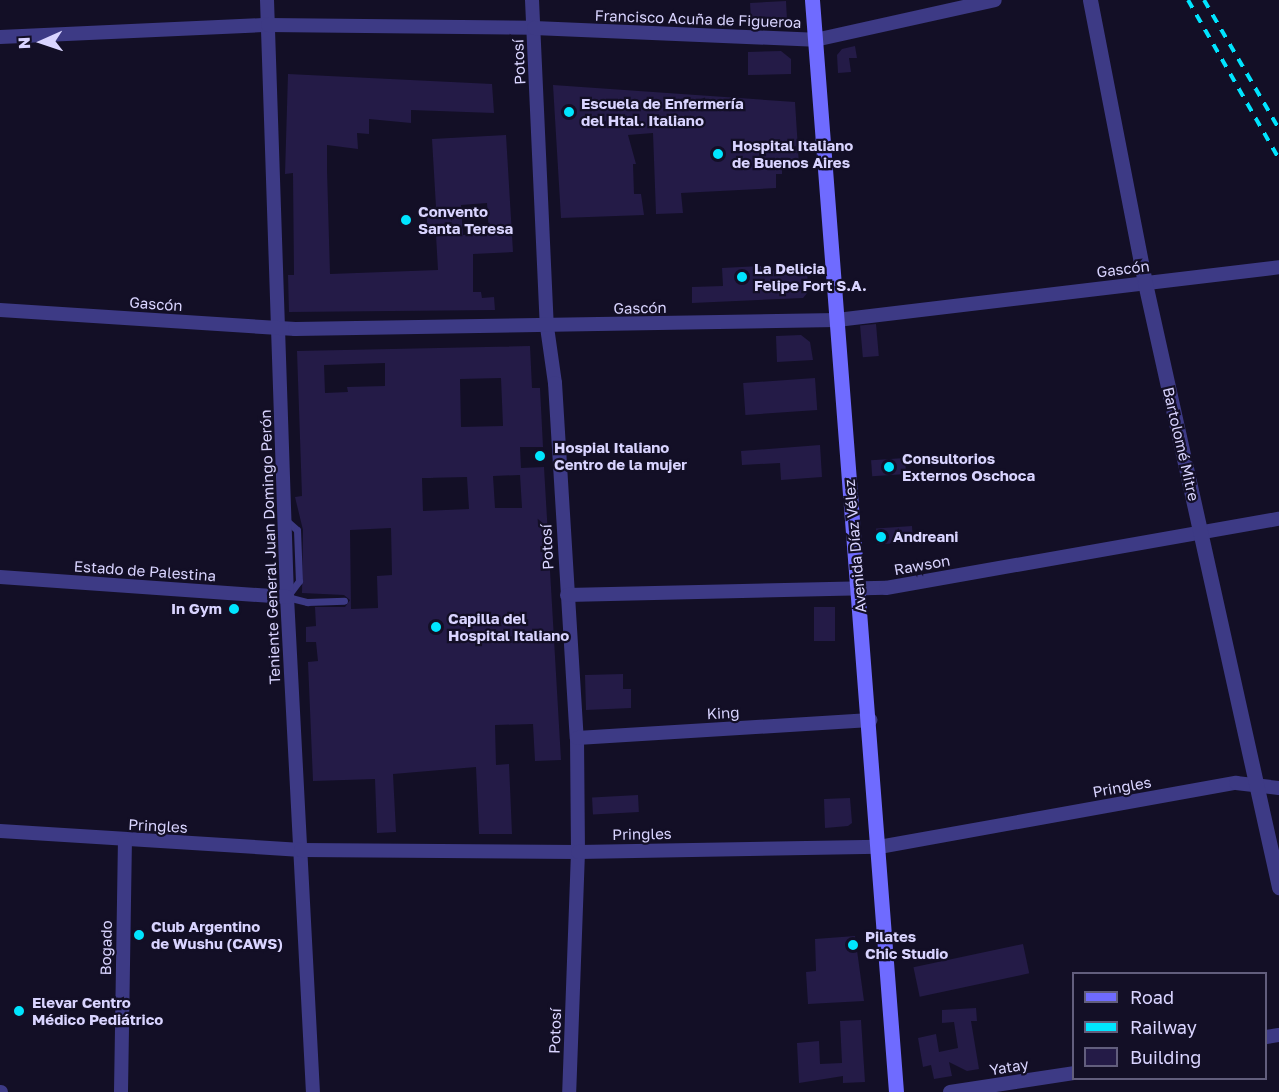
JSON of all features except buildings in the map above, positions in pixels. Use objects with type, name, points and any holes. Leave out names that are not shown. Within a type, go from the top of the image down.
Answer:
[{"type":"main road","name":"Avenida Díaz Vélez","points":[[812,0],[870,720],[896,1092]]},
{"type":"street","name":"Teniente General Juan Domingo Perón","points":[[267,0],[276,329],[287,521],[287,597],[313,1092]]},
{"type":"street","name":"Potosí","points":[[532,0],[547,327],[555,383],[577,738],[578,852],[569,1092]]},
{"type":"street","name":"Francisco Acuña de Figueroa","points":[[0,37],[268,25],[534,28],[815,40],[995,0]]},
{"type":"street","name":"Bartolomé Mitre","points":[[1090,0],[1145,282],[1279,887]]},
{"type":"street","name":"Gascón","points":[[0,310],[276,329],[547,327],[837,320],[1279,267]]},
{"type":"street","name":"Rawson","points":[[567,595],[859,591],[1279,519]]},
{"type":"street","name":"Estado de Palestina","points":[[0,577],[287,597]]},
{"type":"street","name":"King","points":[[577,738],[870,720]]},
{"type":"street","name":"Pringles","points":[[0,831],[301,850],[578,852],[879,847],[1236,783],[1279,788]]},
{"type":"street","name":"Bogado","points":[[121,1092],[124,840]]},
{"type":"street","name":"Yatay","points":[[950,1092],[1072,1073]]},
{"type":"lane","points":[[287,597],[307,602],[344,601]]},
{"type":"railway","points":[[1188,0],[1279,159]]},
{"type":"railway","points":[[1204,0],[1279,129]]},
{"type":"place","name":"Escuela de Enfermería del Htal. Italiano","points":[[569,112]]},
{"type":"place","name":"Hospital Italiano de Buenos Aires","points":[[718,154]]},
{"type":"place","name":"Convento Santa Teresa","points":[[406,220]]},
{"type":"place","name":"La Delicia Felipe Fort S.A.","points":[[742,277]]},
{"type":"place","name":"Hospial Italiano Centro de la mujer","points":[[540,456]]},
{"type":"place","name":"Consultorios Externos Oschoca","points":[[889,467]]},
{"type":"place","name":"Andreani","points":[[881,537]]},
{"type":"place","name":"In Gym","points":[[234,609]]},
{"type":"place","name":"Capilla del Hospital Italiano","points":[[436,627]]},
{"type":"place","name":"Club Argentino de Wushu (CAWS)","points":[[139,935]]},
{"type":"place","name":"Pilates Chic Studio","points":[[853,945]]},
{"type":"place","name":"Elevar Centro Médico Pediátrico","points":[[19,1011]]}]
